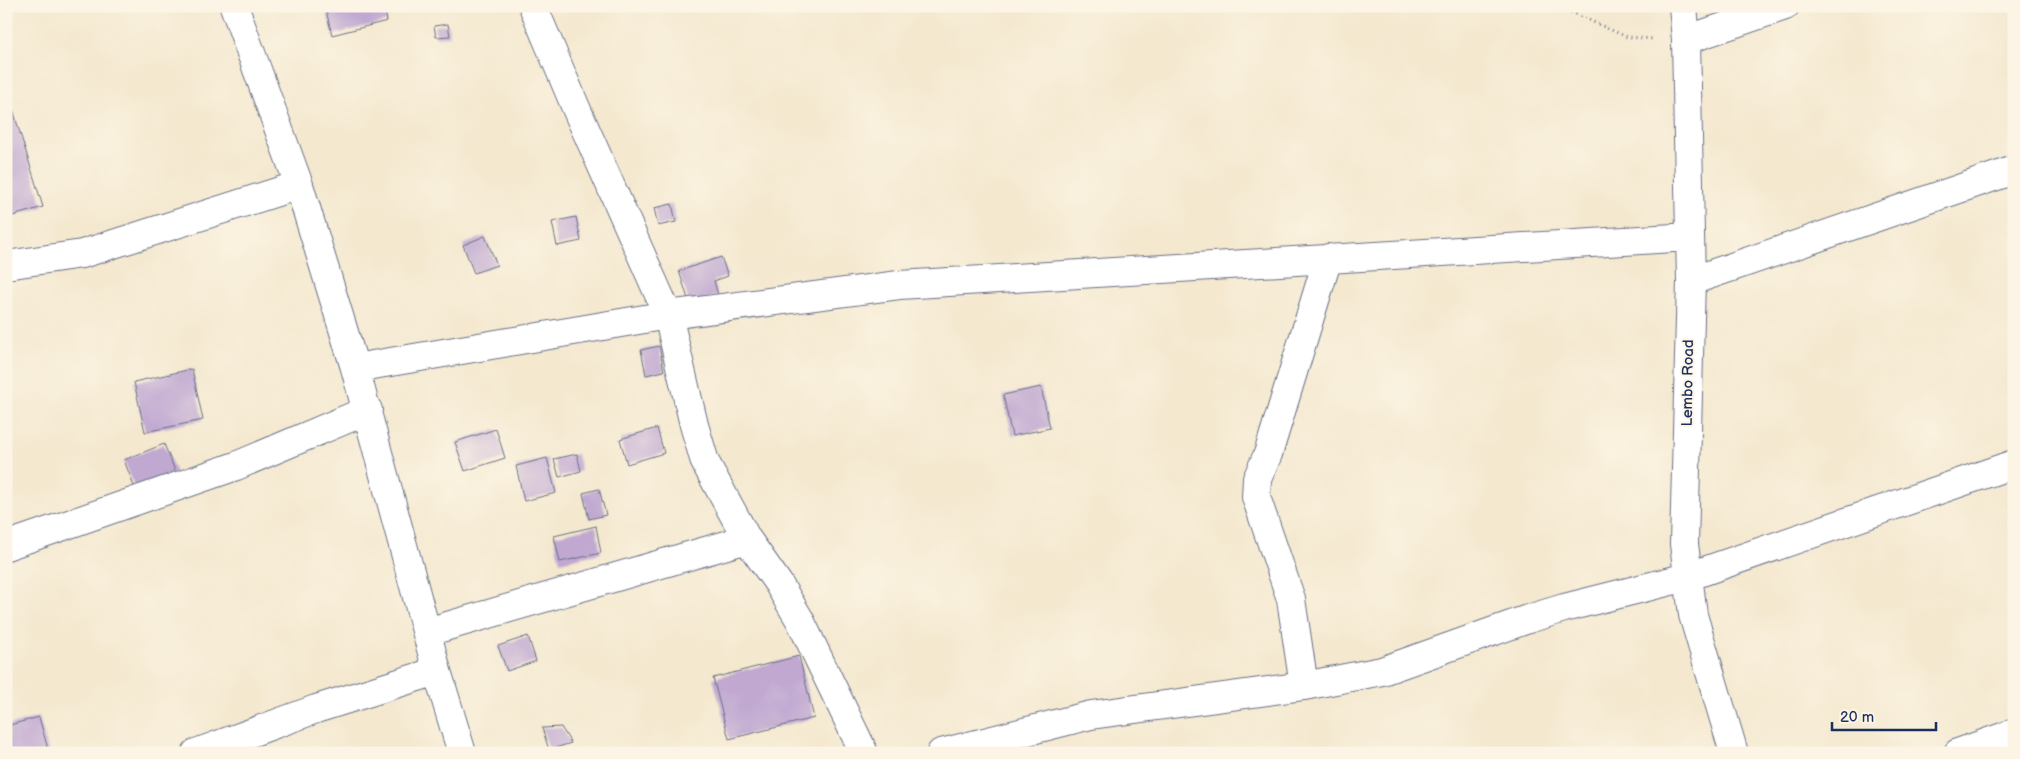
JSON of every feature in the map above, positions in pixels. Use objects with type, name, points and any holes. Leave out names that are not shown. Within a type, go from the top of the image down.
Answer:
[{"type":"street","points":[[234,6],[299,185],[368,410],[437,671],[462,753]]},
{"type":"street","points":[[533,6],[576,108],[668,314],[694,425],[705,462],[747,539],[778,582],[800,620],[864,753]]},
{"type":"street","name":"Lembo Road","points":[[1683,6],[1686,40],[1691,281],[1684,544],[1693,615],[1734,753]]},
{"type":"street","points":[[1686,40],[1785,6]]},
{"type":"street","points":[[1691,281],[2014,170]]},
{"type":"street","points":[[6,265],[82,254],[299,185]]},
{"type":"street","points":[[355,368],[668,314],[899,285],[1690,237]]},
{"type":"street","points":[[1304,686],[1291,599],[1256,497],[1257,479],[1268,454],[1328,258]]},
{"type":"street","points":[[6,546],[227,470],[368,410]]},
{"type":"street","points":[[941,753],[1091,715],[1304,686],[1382,671],[1528,619],[1687,577],[2014,464]]},
{"type":"street","points":[[427,632],[747,539]]},
{"type":"street","points":[[196,753],[316,709],[437,671]]},
{"type":"street","points":[[1958,753],[2014,734]]},
{"type":"path","points":[[1557,6],[1627,37],[1686,40]]},
{"type":"building","points":[[325,6],[384,6],[387,21],[332,35]]},
{"type":"building","points":[[448,24],[450,36],[436,37],[434,26]]},
{"type":"building","points":[[12,107],[43,207],[6,218],[6,109]]},
{"type":"building","points":[[672,204],[676,222],[658,226],[654,208]]},
{"type":"building","points":[[576,217],[581,241],[557,246],[552,222]]},
{"type":"building","points":[[485,236],[497,265],[474,273],[463,245]]},
{"type":"building","points":[[721,257],[728,276],[714,281],[718,295],[690,305],[679,271]]},
{"type":"building","points":[[659,346],[664,371],[646,375],[641,350]]},
{"type":"building","points":[[192,369],[203,420],[145,432],[134,382]]},
{"type":"building","points":[[1041,387],[1050,428],[1012,436],[1003,395]]},
{"type":"building","points":[[657,428],[664,453],[627,464],[620,439]]},
{"type":"building","points":[[496,429],[505,458],[465,471],[455,442]]},
{"type":"building","points":[[164,444],[176,473],[135,489],[124,460]]},
{"type":"building","points":[[577,454],[581,471],[559,477],[554,459]]},
{"type":"building","points":[[547,458],[556,493],[524,501],[516,466]]},
{"type":"building","points":[[599,489],[606,515],[589,519],[583,493]]},
{"type":"building","points":[[596,526],[601,553],[560,562],[554,536]]},
{"type":"building","points":[[528,636],[536,661],[507,671],[498,646]]},
{"type":"building","points":[[799,656],[814,718],[729,739],[713,678]]},
{"type":"building","points":[[39,717],[49,753],[6,753],[6,726]]},
{"type":"building","points":[[561,727],[571,743],[549,750],[542,728]]}]
